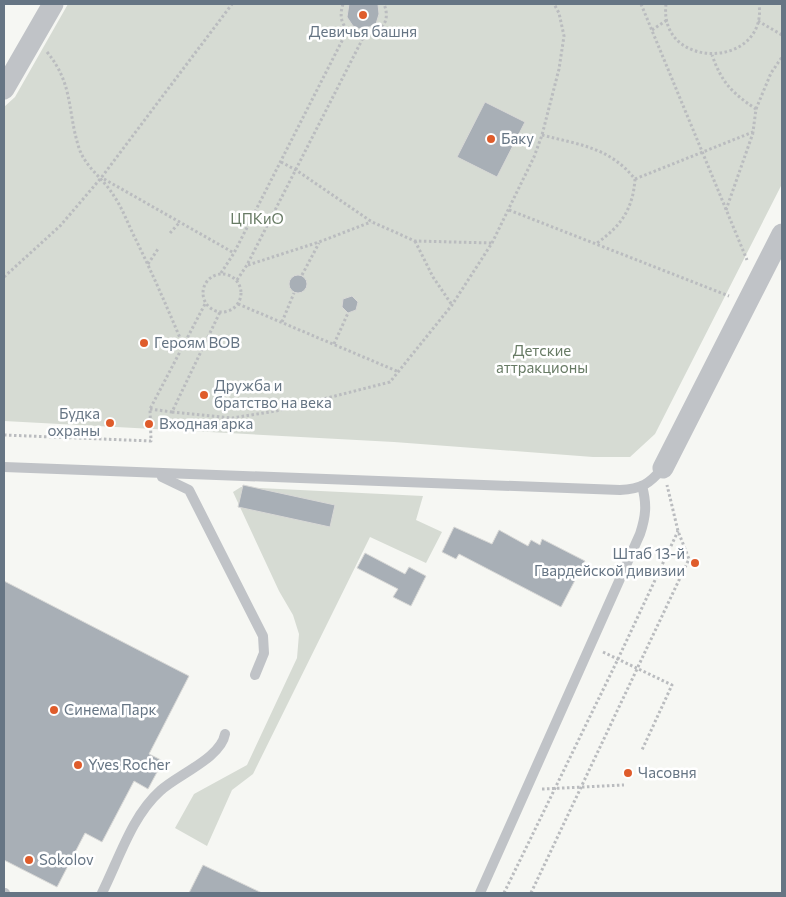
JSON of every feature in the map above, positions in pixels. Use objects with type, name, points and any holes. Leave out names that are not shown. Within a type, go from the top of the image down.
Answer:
[{"type":"street","points":[[4,89],[53,4]]},
{"type":"street","points":[[663,468],[782,234]]},
{"type":"lane","points":[[4,467],[620,490],[650,483],[663,468]]},
{"type":"lane","points":[[154,474],[189,490],[254,618],[263,636],[264,653],[255,675]]},
{"type":"lane","points":[[480,893],[640,534],[646,516],[646,500],[642,486]]},
{"type":"lane","points":[[102,893],[144,807],[161,790],[212,754],[224,741],[225,734]]},
{"type":"path","points":[[4,277],[60,226],[101,178],[232,4]]},
{"type":"path","points":[[343,4],[341,14],[343,22],[355,34],[364,36],[372,34],[384,24],[386,16],[384,4]]},
{"type":"path","points":[[150,409],[232,418],[276,411],[390,382],[452,305],[492,243],[509,210],[542,135],[558,70],[564,36],[559,13],[554,4]]},
{"type":"path","points":[[641,4],[726,210],[752,293]]},
{"type":"path","points":[[666,4],[666,20],[680,42],[691,50],[712,55],[730,51],[742,44],[752,34],[758,21],[759,4]]},
{"type":"path","points":[[652,30],[666,20]]},
{"type":"path","points":[[758,21],[782,35]]},
{"type":"path","points":[[221,273],[234,253],[348,29]]},
{"type":"path","points":[[237,280],[247,266],[364,36]]},
{"type":"path","points":[[43,48],[60,68],[67,86],[79,148],[88,166],[101,178],[115,197],[148,264],[183,345]]},
{"type":"path","points":[[712,55],[718,74],[733,93],[756,109]]},
{"type":"path","points":[[726,210],[753,132],[756,109],[771,73],[782,57]]},
{"type":"path","points":[[635,179],[753,132]]},
{"type":"path","points":[[542,135],[605,152],[625,166],[635,179],[634,197],[628,212],[616,228],[596,244]]},
{"type":"path","points":[[281,162],[296,170],[372,222],[415,241],[492,243]]},
{"type":"path","points":[[101,178],[234,253]]},
{"type":"path","points":[[509,210],[596,244],[752,293]]},
{"type":"path","points":[[170,233],[180,222]]},
{"type":"path","points":[[247,266],[320,242],[372,222]]},
{"type":"path","points":[[415,241],[433,277],[452,305]]},
{"type":"path","points":[[302,276],[320,242]]},
{"type":"path","points":[[148,264],[158,249]]},
{"type":"path","points":[[221,273],[230,274],[237,280],[241,288],[238,304],[227,311],[220,312],[205,304],[202,295],[204,284],[211,276],[221,273]]},
{"type":"path","points":[[282,322],[294,293]]},
{"type":"path","points":[[4,435],[151,440],[150,409],[205,304]]},
{"type":"path","points":[[238,304],[399,372]]},
{"type":"path","points":[[172,412],[220,312]]},
{"type":"path","points":[[334,344],[348,313]]},
{"type":"path","points":[[531,893],[689,559],[678,531],[663,468]]},
{"type":"path","points":[[504,893],[678,531]]},
{"type":"path","points":[[618,659],[672,685],[642,750]]},
{"type":"path","points":[[526,790],[624,785]]},
{"type":"green space","name":"ЦПКиО","points":[[68,4],[782,4],[782,184],[655,434],[630,457],[593,457],[394,442],[4,421],[4,107],[15,97]]},
{"type":"green space","points":[[241,487],[423,496],[416,520],[442,532],[426,563],[370,537],[253,774],[232,790],[207,846],[175,828],[194,794],[247,765],[297,658],[299,634],[293,615],[279,591],[233,492]]},
{"type":"building","name":"Девичья башня","points":[[349,4],[378,4],[379,14],[376,24],[362,30],[353,26],[347,17]]},
{"type":"building","points":[[485,102],[525,122],[497,177],[457,157]]},
{"type":"building","points":[[298,275],[304,278],[307,284],[304,290],[298,293],[292,290],[289,284],[292,278]]},
{"type":"building","points":[[352,296],[358,302],[356,310],[348,313],[342,307],[343,299]]},
{"type":"building","points":[[243,485],[335,505],[330,527],[238,507]]},
{"type":"building","points":[[454,527],[492,544],[499,530],[528,546],[531,540],[540,545],[542,539],[585,561],[561,607],[459,554],[456,559],[442,552]]},
{"type":"building","points":[[365,553],[405,574],[409,567],[426,576],[411,606],[393,597],[398,589],[357,568]]},
{"type":"building","points":[[4,581],[189,676],[149,754],[163,761],[148,789],[134,781],[102,842],[85,833],[57,887],[4,860]]},
{"type":"building","points":[[203,865],[262,893],[189,893]]},
{"type":"place","name":"Девичья башня","points":[[363,15]]},
{"type":"place","name":"Баку","points":[[491,139]]},
{"type":"place","name":"Героям ВОВ","points":[[144,343]]},
{"type":"place","name":"Дружба и братство на века","points":[[204,395]]},
{"type":"place","name":"Будка охраны","points":[[110,423]]},
{"type":"place","name":"Входная арка","points":[[149,424]]},
{"type":"place","name":"Штаб 13-й Гвардейской дивизии","points":[[695,563]]},
{"type":"place","name":"Синема Парк","points":[[54,710]]},
{"type":"place","name":"Yves Rocher","points":[[78,765]]},
{"type":"place","name":"Часовня","points":[[628,773]]},
{"type":"place","name":"Sokolov","points":[[29,860]]},
{"type":"park label","name":"Детские аттракционы","points":[[542,360]]}]
